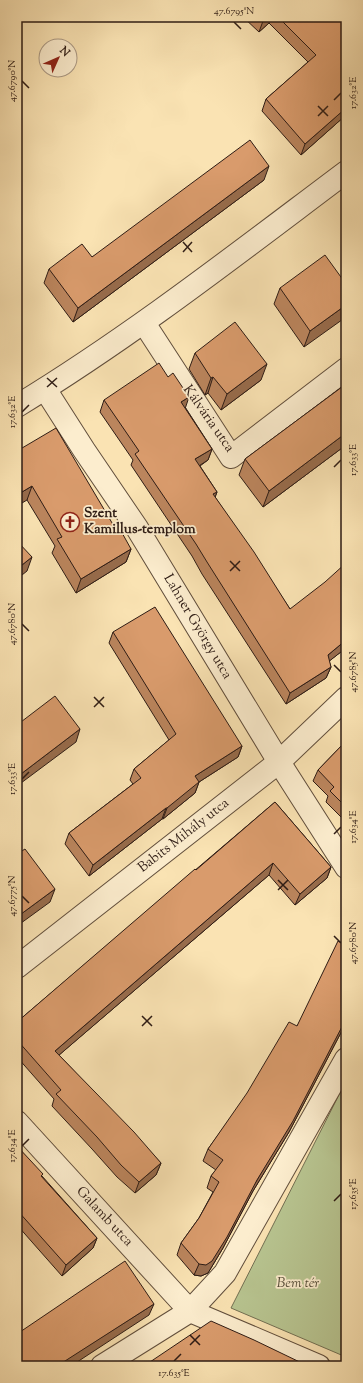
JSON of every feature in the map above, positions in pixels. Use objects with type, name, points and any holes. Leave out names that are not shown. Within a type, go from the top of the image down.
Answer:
[{"type":"street","points":[[17,406],[68,375],[144,323],[346,172]]},
{"type":"street","name":"Kálvária utca","points":[[144,323],[231,457],[346,369]]},
{"type":"street","name":"Lahner György utca","points":[[46,389],[84,450],[137,528],[279,762],[346,866]]},
{"type":"street","name":"Babits Mihály utca","points":[[17,967],[279,762],[346,698]]},
{"type":"street","points":[[102,1366],[190,1311],[225,1273],[346,1059]]},
{"type":"street","name":"Galamb utca","points":[[17,1122],[190,1311]]},
{"type":"street","points":[[190,1311],[320,1366]]},
{"type":"green space","name":"Bem tér","points":[[346,1081],[346,1357],[231,1308]]},
{"type":"building","points":[[259,17],[267,17],[263,21]]},
{"type":"building","points":[[278,17],[346,17],[346,108],[305,144],[266,99],[316,55]]},
{"type":"building","points":[[250,140],[269,166],[78,308],[49,269],[82,244],[92,257]]},
{"type":"building","points":[[325,255],[346,284],[346,305],[310,331],[280,288]]},
{"type":"building","points":[[235,322],[267,364],[227,394],[213,377],[211,378],[195,353]]},
{"type":"building","points":[[159,363],[168,377],[173,373],[189,397],[181,402],[212,449],[195,459],[217,492],[213,494],[254,552],[290,609],[325,582],[346,563],[346,640],[328,655],[331,667],[290,693],[196,544],[135,454],[139,451],[104,400]]},
{"type":"building","points":[[346,384],[346,433],[269,491],[245,459]]},
{"type":"building","name":"Szent Kamillus-templom","points":[[56,428],[118,533],[121,531],[131,549],[81,579],[57,539],[62,537],[32,486],[17,495],[17,451]]},
{"type":"building","points":[[17,541],[32,557],[17,569]]},
{"type":"building","points":[[155,607],[242,746],[195,776],[199,782],[93,865],[69,833],[141,778],[134,769],[176,734],[113,632]]},
{"type":"building","points":[[55,696],[80,729],[17,777],[17,725]]},
{"type":"building","points":[[346,741],[346,807],[330,791],[334,787],[318,770]]},
{"type":"building","points":[[275,802],[331,867],[300,894],[273,863],[55,1051],[134,1132],[161,1163],[139,1182],[121,1165],[97,1137],[56,1094],[61,1090],[17,1040],[17,1022]]},
{"type":"building","points":[[25,849],[55,889],[17,917],[17,854]]},
{"type":"building","points":[[338,941],[346,945],[346,1019],[293,1121],[257,1180],[227,1237],[212,1261],[206,1265],[199,1264],[181,1243],[199,1218],[219,1182],[211,1176],[223,1160],[208,1149],[247,1093],[289,1022],[297,1026]]},
{"type":"building","points":[[17,1146],[43,1174],[41,1176],[97,1238],[66,1265],[17,1210]]},
{"type":"building","points":[[125,1261],[154,1304],[56,1366],[17,1366],[17,1334]]},
{"type":"building","points":[[211,1321],[254,1340],[308,1366],[144,1366]]},
{"type":"place","name":"Szent Kamillus-templom","points":[[70,522]]}]
